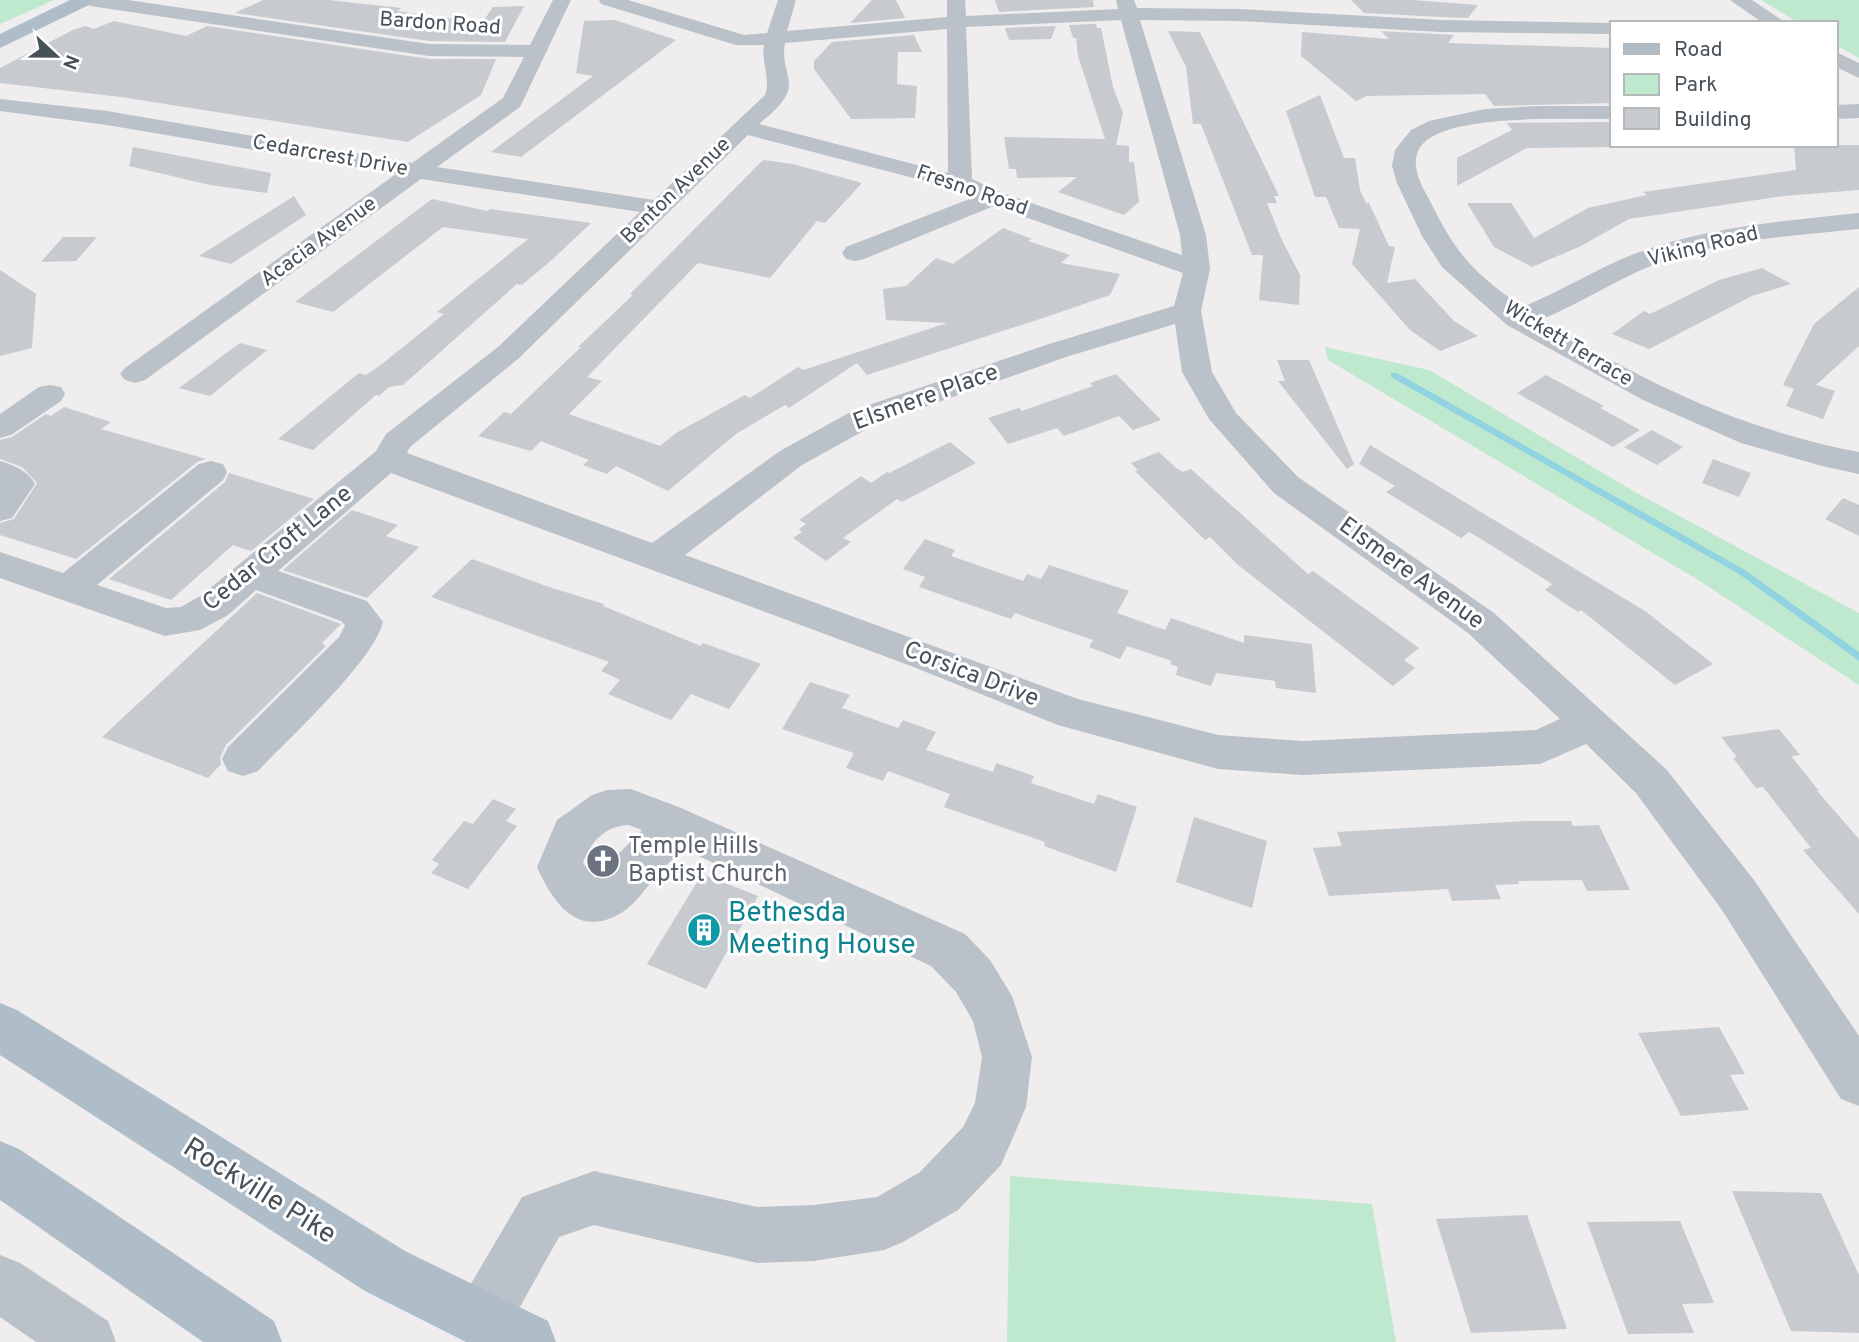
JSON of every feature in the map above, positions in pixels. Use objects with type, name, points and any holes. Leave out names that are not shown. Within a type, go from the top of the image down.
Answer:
[{"type":"main road","points":[[0,42],[84,0]]},
{"type":"main road","name":"Rockville Pike","points":[[7,1036],[385,1271],[505,1331]]},
{"type":"main road","points":[[0,1168],[253,1342]]},
{"type":"street","name":"Bardon Road","points":[[90,0],[429,50],[537,51]]},
{"type":"street","name":"Acacia Avenue","points":[[135,374],[512,102],[562,0]]},
{"type":"street","points":[[608,0],[743,41],[1127,7],[1238,15],[1549,29],[1610,28]]},
{"type":"street","points":[[778,37],[787,0]]},
{"type":"street","points":[[956,0],[960,183]]},
{"type":"street","points":[[1309,0],[1320,19]]},
{"type":"street","points":[[1739,0],[1774,21]]},
{"type":"street","name":"Elsmere Avenue","points":[[1127,7],[1193,235],[1197,269],[1187,311],[1197,372],[1224,419],[1286,485],[1481,623],[1651,781],[1738,895],[1859,1081]]},
{"type":"street","points":[[1530,10],[1549,29]]},
{"type":"street","name":"Benton Avenue","points":[[393,449],[508,353],[744,127],[779,90],[780,80],[773,61],[778,37]]},
{"type":"street","points":[[1838,59],[1859,72]]},
{"type":"street","name":"Cedarcrest Drive","points":[[0,106],[107,118],[418,171],[659,208]]},
{"type":"street","points":[[1838,112],[1859,111]]},
{"type":"street","name":"Wickett Terrace","points":[[1610,114],[1491,114],[1441,124],[1420,134],[1409,145],[1402,163],[1404,175],[1428,223],[1456,267],[1517,319],[1645,390],[1739,433],[1826,457],[1859,463]]},
{"type":"street","name":"Fresno Road","points":[[744,127],[960,183],[993,198],[1197,269]]},
{"type":"street","points":[[855,253],[993,198]]},
{"type":"street","name":"Viking Road","points":[[1517,319],[1541,311],[1642,261],[1688,246],[1754,233],[1859,221]]},
{"type":"street","name":"Elsmere Place","points":[[655,559],[791,458],[865,417],[1056,351],[1187,311]]},
{"type":"street","points":[[0,428],[50,394]]},
{"type":"street","name":"Corsica Drive","points":[[393,449],[402,465],[924,656],[1072,714],[1218,752],[1303,758],[1541,747],[1591,723]]},
{"type":"street","name":"Cedar Croft Lane","points":[[0,565],[165,622],[187,620],[215,605],[252,575],[393,449]]},
{"type":"street","points":[[0,472],[19,484],[0,510]]},
{"type":"street","points":[[68,589],[211,472]]},
{"type":"street","points":[[243,759],[352,647],[362,630],[363,622],[354,611],[252,575]]},
{"type":"street","points":[[505,1331],[520,1248],[541,1216],[594,1198],[757,1235],[814,1233],[884,1223],[939,1191],[982,1146],[1000,1107],[1007,1058],[995,1013],[973,976],[948,950],[687,832]]},
{"type":"street","points":[[0,1283],[87,1342]]},
{"type":"green space","points":[[0,0],[54,0],[0,24]]},
{"type":"green space","points":[[1761,0],[1859,0],[1859,58],[1838,46],[1838,21],[1796,21]]},
{"type":"green space","points":[[1325,347],[1429,370],[1635,492],[1859,613],[1859,685],[1695,578],[1328,360]]},
{"type":"green space","points":[[1010,1176],[1372,1204],[1396,1342],[1007,1342]]},
{"type":"building","points":[[263,0],[328,0],[401,8],[397,11],[482,23],[493,7],[524,6],[505,42],[429,41],[235,13]]},
{"type":"building","points":[[872,0],[896,0],[905,18],[850,23]]},
{"type":"building","points":[[995,0],[1093,0],[1094,7],[999,12]]},
{"type":"building","points":[[1351,0],[1412,0],[1478,5],[1468,18],[1442,17],[1364,13]]},
{"type":"building","points":[[615,20],[676,40],[521,157],[491,152],[593,76],[576,73],[584,21]]},
{"type":"building","points":[[114,21],[186,36],[207,26],[429,59],[496,59],[481,95],[408,142],[121,97],[0,83],[0,68],[73,30],[85,26],[94,29]]},
{"type":"building","points":[[1096,24],[1097,28],[1101,28],[1113,87],[1123,113],[1116,145],[1129,146],[1129,162],[1134,162],[1139,202],[1124,215],[1058,192],[1077,177],[1017,178],[1016,169],[1009,169],[1004,137],[1105,139],[1078,56],[1076,38],[1073,38],[1069,25]]},
{"type":"building","points":[[1056,26],[1051,39],[1009,40],[1005,28]]},
{"type":"building","points":[[1168,31],[1200,32],[1279,196],[1274,196],[1277,203],[1267,203],[1300,275],[1299,305],[1259,300],[1263,255],[1252,255],[1201,124],[1193,124],[1186,67]]},
{"type":"building","points":[[1381,31],[1454,35],[1448,43],[1610,48],[1610,103],[1494,106],[1485,94],[1367,96],[1356,101],[1301,56],[1302,32],[1389,39]]},
{"type":"building","points":[[914,35],[922,52],[898,52],[897,84],[917,86],[915,118],[851,119],[814,69],[814,61],[832,42]]},
{"type":"building","points":[[1320,95],[1344,158],[1355,158],[1360,190],[1367,205],[1368,201],[1389,246],[1395,247],[1387,283],[1415,279],[1454,321],[1478,336],[1440,351],[1410,330],[1352,264],[1360,229],[1339,228],[1326,197],[1315,197],[1286,111]]},
{"type":"building","points":[[1610,122],[1612,147],[1527,148],[1457,186],[1457,158],[1512,130],[1507,123]]},
{"type":"building","points":[[1859,145],[1859,190],[1784,196],[1629,219],[1581,246],[1532,267],[1494,247],[1467,203],[1511,203],[1534,238],[1588,208],[1647,195],[1643,192],[1796,170],[1794,147]]},
{"type":"building","points":[[133,147],[271,173],[267,193],[210,185],[129,166]]},
{"type":"building","points":[[763,160],[793,164],[862,183],[825,223],[817,221],[770,278],[698,263],[587,377],[602,381],[569,414],[660,446],[676,433],[745,395],[750,398],[798,367],[803,370],[947,323],[886,320],[883,289],[906,286],[936,258],[953,264],[1003,228],[1032,239],[1028,241],[1070,255],[1061,263],[1120,274],[1110,295],[1043,318],[867,375],[857,363],[789,408],[785,405],[736,434],[668,491],[616,466],[607,474],[583,465],[589,460],[541,441],[531,451],[478,436],[504,412],[511,414],[581,347],[578,347],[633,295],[630,294]]},
{"type":"building","points":[[294,196],[306,215],[231,264],[199,256]]},
{"type":"building","points":[[432,199],[487,211],[490,209],[591,223],[553,259],[522,285],[517,284],[403,385],[389,387],[379,396],[376,395],[313,450],[278,439],[359,373],[366,375],[382,364],[444,314],[437,312],[528,239],[443,227],[333,312],[295,302]]},
{"type":"building","points":[[63,237],[97,237],[76,261],[41,262]]},
{"type":"building","points":[[1762,268],[1791,284],[1752,296],[1649,349],[1612,334],[1644,311],[1650,314],[1719,280]]},
{"type":"building","points":[[0,270],[36,294],[32,348],[0,356]]},
{"type":"building","points":[[1859,287],[1859,346],[1816,385],[1835,391],[1823,419],[1786,406],[1794,389],[1783,385],[1814,324]]},
{"type":"building","points":[[240,343],[267,350],[210,396],[179,388]]},
{"type":"building","points":[[1277,360],[1309,360],[1354,464],[1347,469],[1278,381],[1285,381]]},
{"type":"building","points":[[1116,374],[1161,420],[1133,430],[1119,416],[1064,436],[1057,428],[1008,444],[988,418],[1019,408],[1022,411],[1093,386],[1090,383]]},
{"type":"building","points":[[1546,375],[1604,406],[1600,408],[1640,430],[1613,447],[1517,393]]},
{"type":"building","points":[[64,407],[111,422],[101,429],[206,459],[197,462],[76,559],[0,535],[0,523],[14,519],[37,483],[22,467],[0,459],[0,440],[12,437],[46,414],[51,416]]},
{"type":"building","points":[[1652,430],[1683,447],[1657,465],[1624,447]]},
{"type":"building","points":[[950,442],[976,463],[902,502],[897,499],[843,538],[851,542],[826,561],[793,538],[802,532],[799,529],[806,524],[799,520],[861,476],[871,483],[887,472]]},
{"type":"building","points":[[1370,445],[1645,611],[1713,664],[1675,685],[1581,610],[1578,612],[1545,590],[1552,584],[1469,532],[1461,538],[1386,492],[1395,486],[1359,464]]},
{"type":"building","points":[[1159,452],[1183,472],[1191,469],[1308,574],[1313,571],[1419,648],[1404,660],[1415,668],[1393,686],[1238,565],[1210,537],[1205,540],[1135,471],[1138,470],[1131,463]]},
{"type":"building","points":[[1713,459],[1751,473],[1739,497],[1702,483]]},
{"type":"building","points":[[229,473],[314,499],[251,551],[233,545],[171,600],[109,579],[225,482]]},
{"type":"building","points":[[1843,498],[1859,505],[1859,536],[1825,519]]},
{"type":"building","points":[[352,510],[398,525],[386,536],[419,547],[367,598],[283,570]]},
{"type":"building","points":[[925,539],[955,550],[951,556],[1023,581],[1027,574],[1041,579],[1049,565],[1129,591],[1117,613],[1165,630],[1171,618],[1244,643],[1244,635],[1312,644],[1316,693],[1276,688],[1275,681],[1216,673],[1211,686],[1176,675],[1178,667],[1170,664],[1172,661],[1127,646],[1120,659],[1089,647],[1093,640],[1015,613],[1011,619],[919,587],[925,577],[903,569]]},
{"type":"building","points":[[472,559],[604,604],[603,606],[701,646],[703,643],[761,664],[729,709],[691,694],[671,720],[608,694],[620,680],[601,671],[609,662],[431,597]]},
{"type":"building","points":[[257,593],[341,624],[322,643],[326,646],[226,745],[220,758],[221,764],[208,778],[102,737]]},
{"type":"building","points":[[810,682],[850,695],[842,708],[898,728],[903,720],[936,732],[926,750],[993,772],[996,763],[1034,776],[1031,783],[1094,804],[1098,794],[1137,807],[1116,872],[1044,846],[1045,842],[944,807],[950,794],[888,771],[883,781],[846,768],[854,753],[782,729]]},
{"type":"building","points":[[1779,729],[1800,755],[1791,756],[1859,839],[1859,914],[1803,850],[1811,848],[1763,787],[1756,788],[1721,737]]},
{"type":"building","points":[[493,799],[516,809],[506,821],[517,826],[468,889],[431,873],[439,864],[432,860],[464,821],[473,824]]},
{"type":"building","points":[[1194,817],[1267,841],[1252,908],[1176,882]]},
{"type":"building","points":[[1571,821],[1573,826],[1599,825],[1630,890],[1587,891],[1582,880],[1518,881],[1519,884],[1495,885],[1501,899],[1452,901],[1448,889],[1329,896],[1313,848],[1342,846],[1337,832]]},
{"type":"building","name":"Bethesda Meeting House","points":[[702,874],[758,896],[706,989],[647,964]]},
{"type":"building","points":[[1719,1027],[1745,1074],[1730,1075],[1749,1110],[1681,1116],[1638,1033]]},
{"type":"building","points":[[1732,1191],[1821,1193],[1859,1275],[1859,1333],[1791,1331]]},
{"type":"building","points":[[1527,1215],[1567,1329],[1471,1333],[1436,1219]]},
{"type":"building","points":[[1680,1221],[1714,1303],[1682,1304],[1694,1333],[1628,1334],[1587,1222]]},
{"type":"waterway","points":[[1394,375],[1742,572],[1859,657]]},
{"type":"place","name":"Temple Hills Baptist Church","points":[[603,861]]},
{"type":"place","name":"Bethesda Meeting House","points":[[704,930]]}]
